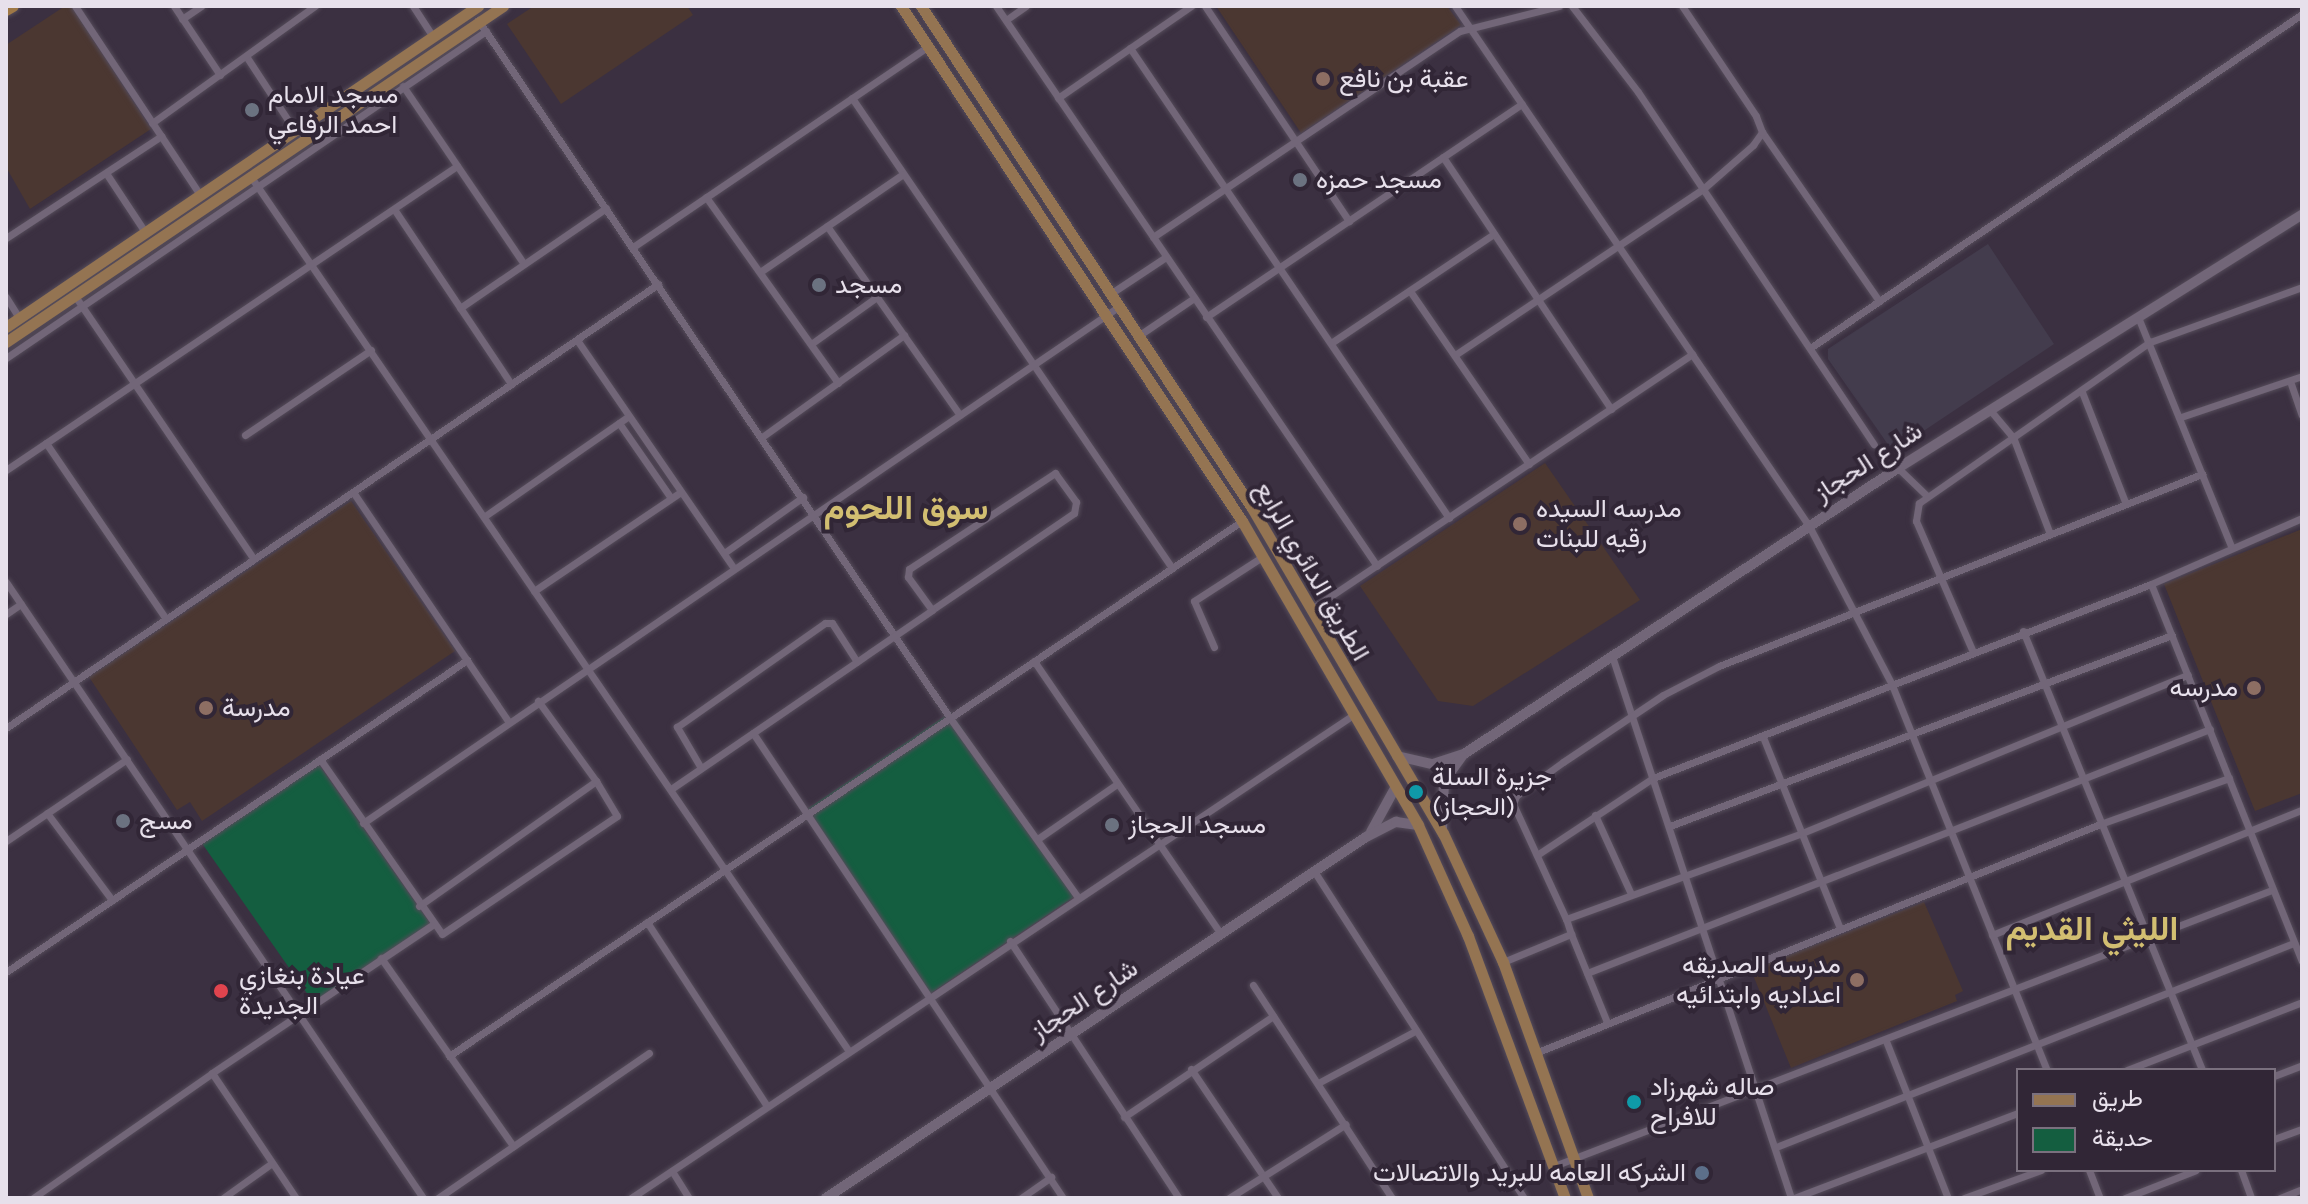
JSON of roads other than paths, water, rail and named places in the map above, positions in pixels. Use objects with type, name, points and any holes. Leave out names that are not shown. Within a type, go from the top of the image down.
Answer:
[{"type":"highway","points":[[6,10],[13,6]]},
{"type":"main road","points":[[6,342],[79,301],[483,26],[503,6]]},
{"type":"main road","name":"الطريق الدائري الرابع","points":[[901,6],[1242,521],[1394,790],[1418,825],[1468,936],[1565,1198]]},
{"type":"main road","name":"الطريق الدائري الرابع","points":[[921,6],[1252,508],[1443,833],[1503,962],[1538,1052],[1588,1198]]},
{"type":"main road","points":[[6,327],[475,8]]},
{"type":"main road","name":"شارع الحجاز","points":[[1397,756],[1433,764],[1464,754],[1898,468],[2302,215]]},
{"type":"main road","name":"شارع الحجاز","points":[[1443,833],[1444,781],[1464,754]]},
{"type":"main road","name":"شارع الحجاز","points":[[1366,837],[1394,790]]},
{"type":"main road","name":"شارع الحجاز","points":[[826,1198],[1366,837],[1396,822],[1418,825]]},
{"type":"street","points":[[75,6],[200,195]]},
{"type":"street","points":[[174,6],[220,75]]},
{"type":"street","points":[[182,19],[201,6]]},
{"type":"street","points":[[152,123],[315,6]]},
{"type":"street","points":[[413,6],[433,37]]},
{"type":"street","points":[[996,6],[1377,566]]},
{"type":"street","points":[[1006,20],[1026,6]]},
{"type":"street","points":[[1058,98],[1191,6]]},
{"type":"street","points":[[1205,6],[1349,221]]},
{"type":"street","points":[[1455,6],[1809,526],[1892,685],[1914,735],[2046,1068]]},
{"type":"street","points":[[1463,6],[1470,29]]},
{"type":"street","points":[[1153,237],[1470,29],[1559,6]]},
{"type":"street","points":[[1572,6],[1703,189],[1874,444]]},
{"type":"street","points":[[1682,6],[1762,132],[1879,301]]},
{"type":"street","points":[[475,8],[483,26],[950,718],[1039,838],[1077,896]]},
{"type":"street","points":[[1810,348],[2302,14]]},
{"type":"street","points":[[633,247],[927,47]]},
{"type":"street","points":[[1130,48],[1449,518]]},
{"type":"street","points":[[246,56],[295,131]]},
{"type":"street","points":[[401,83],[524,264]]},
{"type":"street","points":[[852,98],[1172,568]]},
{"type":"street","points":[[1206,317],[1522,104]]},
{"type":"street","points":[[1455,355],[1703,189],[1762,132]]},
{"type":"street","points":[[6,238],[161,136]]},
{"type":"street","points":[[1443,157],[1611,409]]},
{"type":"street","points":[[6,470],[457,166]]},
{"type":"street","points":[[106,173],[145,232]]},
{"type":"street","points":[[760,272],[903,174]]},
{"type":"street","points":[[255,182],[848,1050]]},
{"type":"street","points":[[706,197],[838,383]]},
{"type":"street","points":[[460,308],[606,208]]},
{"type":"street","points":[[394,209],[511,384]]},
{"type":"street","points":[[827,226],[960,415]]},
{"type":"street","points":[[1331,343],[1494,234]]},
{"type":"street","points":[[1110,294],[1166,257]]},
{"type":"street","points":[[6,728],[658,284]]},
{"type":"street","points":[[1973,652],[1915,514],[1926,495],[2082,392],[2150,342],[2302,287]]},
{"type":"street","points":[[1410,291],[1529,464]]},
{"type":"street","points":[[6,297],[19,318]]},
{"type":"street","points":[[811,344],[877,297]]},
{"type":"street","points":[[1138,336],[1194,298]]},
{"type":"street","points":[[6,358],[79,301],[254,559]]},
{"type":"street","points":[[363,823],[813,512],[1118,307]]},
{"type":"street","points":[[2137,316],[2181,417],[2232,548]]},
{"type":"street","points":[[762,437],[904,335]]},
{"type":"street","points":[[577,340],[733,567]]},
{"type":"street","points":[[245,435],[371,350]]},
{"type":"street","points":[[1310,610],[1692,354]]},
{"type":"street","points":[[2181,417],[2302,376]]},
{"type":"street","points":[[2290,381],[2302,415]]},
{"type":"street","points":[[2082,392],[2126,504]]},
{"type":"street","points":[[1990,410],[2013,437],[2050,534]]},
{"type":"street","points":[[485,516],[629,416]]},
{"type":"street","points":[[619,423],[671,498]]},
{"type":"street","points":[[46,443],[166,619]]},
{"type":"street","points":[[1898,468],[1926,495]]},
{"type":"street","points":[[671,789],[1074,513],[1076,502],[1057,474],[1047,474],[909,569],[908,577],[932,610]]},
{"type":"street","points":[[1607,1022],[1566,919],[1513,804],[1516,796],[1688,680],[2202,474]]},
{"type":"street","points":[[353,492],[509,722]]},
{"type":"street","points":[[534,591],[681,492]]},
{"type":"street","points":[[724,553],[803,497]]},
{"type":"street","points":[[1537,855],[1653,778],[1763,737],[2023,631],[2151,584],[2302,518]]},
{"type":"street","points":[[449,1056],[1242,521]]},
{"type":"street","points":[[1214,647],[1194,601],[1262,557]]},
{"type":"street","points":[[6,582],[189,848],[423,1198]]},
{"type":"street","points":[[2151,584],[2302,961]]},
{"type":"street","points":[[6,614],[21,604]]},
{"type":"street","points":[[701,768],[677,727],[825,623],[832,623],[857,662]]},
{"type":"street","points":[[2023,631],[2145,940],[2201,1068]]},
{"type":"street","points":[[1670,826],[2172,635]]},
{"type":"street","points":[[1612,656],[1793,1198],[2016,1114]]},
{"type":"street","points":[[6,972],[467,660]]},
{"type":"street","points":[[1034,661],[1221,934]]},
{"type":"street","points":[[1566,919],[1802,833],[2188,675]]},
{"type":"street","points":[[320,759],[432,925],[438,933],[448,933],[617,816],[619,811],[538,701]]},
{"type":"street","points":[[631,1198],[1077,896],[1353,715]]},
{"type":"street","points":[[1587,973],[2210,729]]},
{"type":"street","points":[[753,733],[1063,1198]]},
{"type":"street","points":[[1763,737],[1840,929]]},
{"type":"street","points":[[6,841],[127,759]]},
{"type":"street","points":[[1538,1052],[2100,824],[2229,778]]},
{"type":"street","points":[[419,906],[596,781]]},
{"type":"street","points":[[1039,838],[1117,784]]},
{"type":"street","points":[[1992,935],[2302,810]]},
{"type":"street","points":[[47,813],[112,900]]},
{"type":"street","points":[[1595,815],[1631,894]]},
{"type":"street","points":[[1314,871],[1522,1197]]},
{"type":"street","points":[[1554,1166],[1886,1041],[2272,890]]},
{"type":"street","points":[[647,922],[767,1106]]},
{"type":"street","points":[[33,1198],[432,925]]},
{"type":"street","points":[[1503,962],[1571,934]]},
{"type":"street","points":[[1010,941],[1179,1198]]},
{"type":"street","points":[[1776,1147],[2294,943]]},
{"type":"street","points":[[381,958],[513,1146]]},
{"type":"street","points":[[1253,985],[1320,1082],[1392,1198]]},
{"type":"street","points":[[2132,1068],[2302,1002]]},
{"type":"street","points":[[1124,1117],[1273,1016]]},
{"type":"street","points":[[1320,1082],[1415,1031]]},
{"type":"street","points":[[1886,1041],[1948,1198]]},
{"type":"street","points":[[438,1198],[649,1053]]},
{"type":"street","points":[[2276,1075],[2302,1065]]},
{"type":"street","points":[[1191,1069],[1278,1198]]},
{"type":"street","points":[[212,1073],[296,1198]]},
{"type":"street","points":[[1229,1198],[1346,1124]]},
{"type":"street","points":[[2276,1138],[2302,1129]]},
{"type":"street","points":[[223,1198],[272,1163]]},
{"type":"street","points":[[672,1171],[689,1198]]},
{"type":"street","points":[[1964,1198],[2036,1172]]},
{"type":"street","points":[[2090,1172],[2100,1198]]},
{"type":"street","points":[[2125,1198],[2191,1172]]},
{"type":"street","points":[[2242,1172],[2251,1198]]},
{"type":"street","points":[[1021,1198],[1051,1177]]},
{"type":"street","points":[[2280,1198],[2302,1189]]},
{"type":"place","name":"عقبة بن نافع","points":[[1323,79]]},
{"type":"place","name":"مسجد الامام احمد الرفاعي","points":[[252,110]]},
{"type":"place","name":"مسجد حمزه","points":[[1300,180]]},
{"type":"place","name":"مسجد","points":[[819,285]]},
{"type":"place","name":"مدرسه السيده رقيه للبنات","points":[[1520,524]]},
{"type":"place","name":"مدرسه","points":[[2254,688]]},
{"type":"place","name":"مدرسة","points":[[206,708]]},
{"type":"place","name":"جزيرة السلة (الحجاز)","points":[[1416,792]]},
{"type":"place","name":"مسج","points":[[123,821]]},
{"type":"place","name":"مسجد الحجاز","points":[[1112,825]]},
{"type":"place","name":"مدرسه الصديقه اعداديه وابتدائيه","points":[[1857,980]]},
{"type":"place","name":"عيادة بنغازي الجديدة","points":[[221,991]]},
{"type":"place","name":"صاله شهرزاد للافراح","points":[[1634,1102]]},
{"type":"place","name":"الشركه العامه للبريد والاتصالات","points":[[1702,1173]]},
{"type":"district","name":"سوق اللحوم","points":[[906,509]]},
{"type":"district","name":"الليثي القديم","points":[[2092,930]]}]
